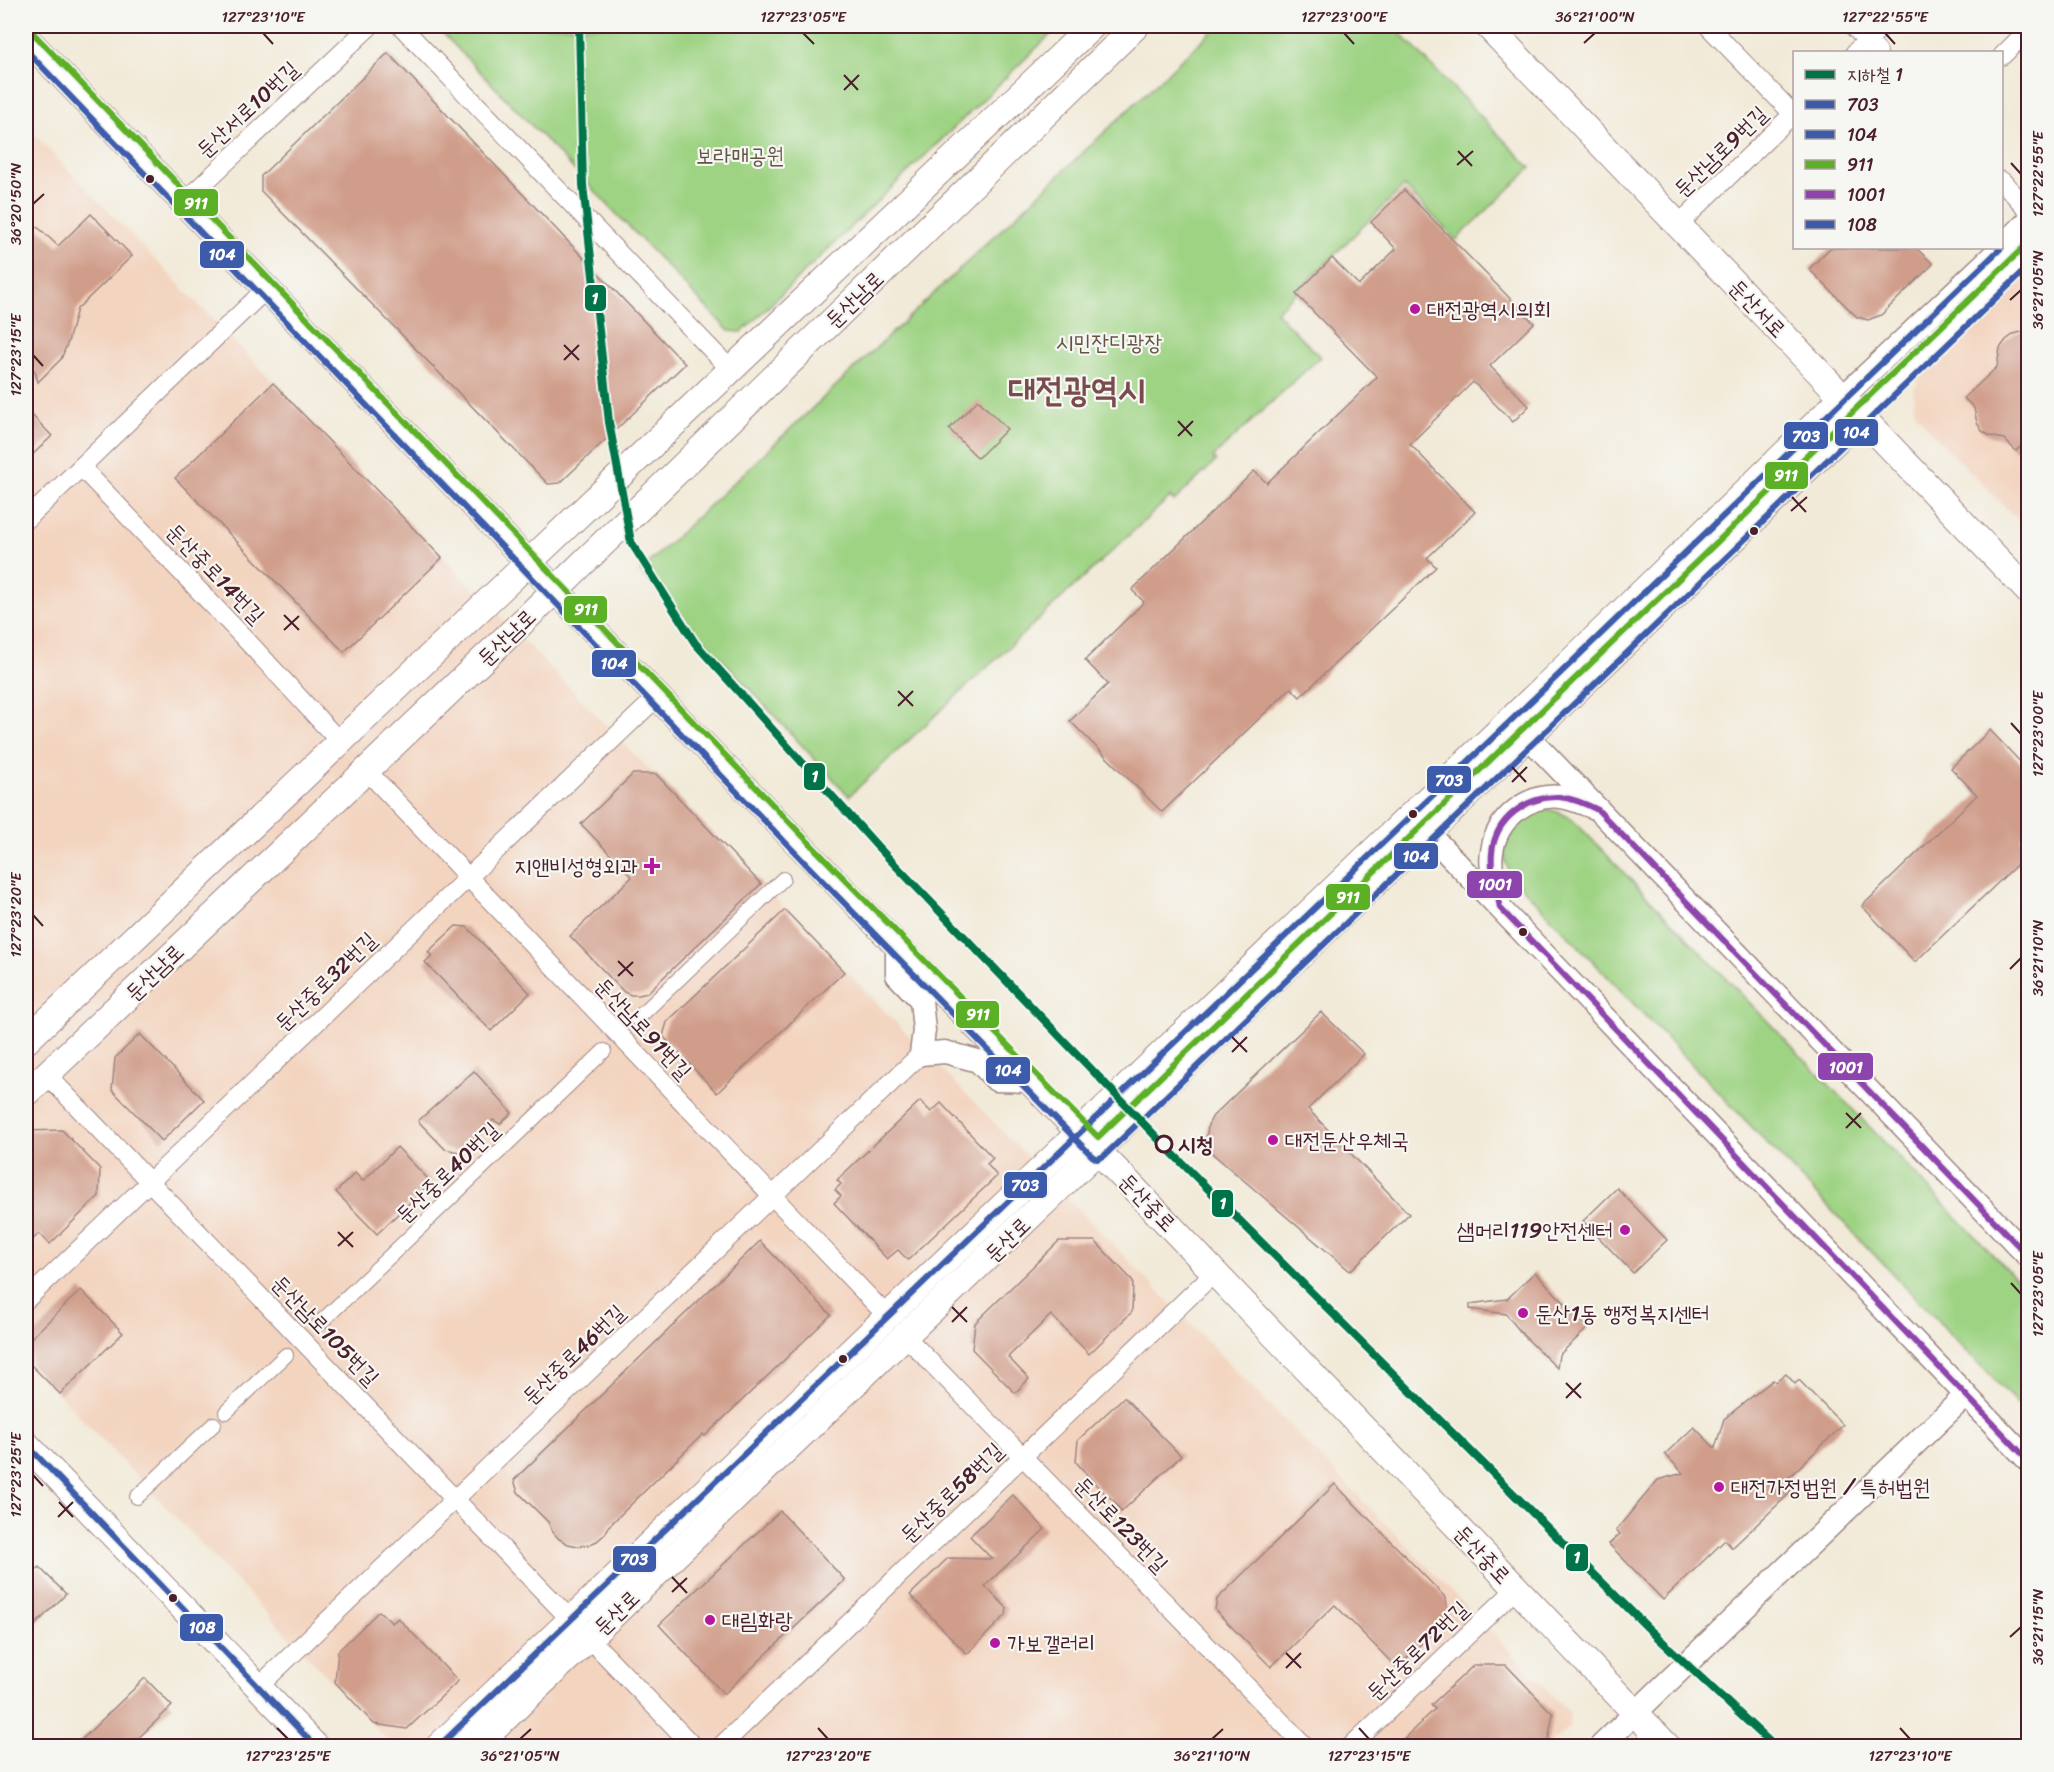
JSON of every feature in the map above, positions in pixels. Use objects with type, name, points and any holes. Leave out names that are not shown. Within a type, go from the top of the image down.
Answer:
[{"type":"main road","name":"둔산남로","points":[[26,1041],[1092,26]]},
{"type":"main road","name":"둔산남로","points":[[26,1094],[366,770],[1136,26]]},
{"type":"main road","name":"둔산서로","points":[[1488,26],[2028,591]]},
{"type":"main road","name":"둔산중로","points":[[26,38],[657,697],[1215,1272],[1667,1746]]},
{"type":"main road","name":"둔산로","points":[[439,1746],[888,1317],[1089,1141],[1428,832],[1520,728],[1843,397]]},
{"type":"main road","name":"둔산로","points":[[476,1746],[905,1336],[1089,1141],[1520,728],[1862,416]]},
{"type":"main road","points":[[26,1444],[315,1746]]},
{"type":"street","name":"둔산서로10번길","points":[[184,202],[370,26]]},
{"type":"street","points":[[401,26],[731,370]]},
{"type":"street","points":[[1708,26],[1793,113]]},
{"type":"street","points":[[1853,26],[1867,49],[1883,26]]},
{"type":"street","points":[[2003,54],[2028,30]]},
{"type":"street","name":"둔산남로9번길","points":[[1678,225],[1793,115]]},
{"type":"street","points":[[2003,183],[2028,210]]},
{"type":"street","name":"둔산로","points":[[2003,245],[2028,221]]},
{"type":"street","name":"둔산로","points":[[1843,397],[1999,249]]},
{"type":"street","name":"둔산로","points":[[1862,416],[2028,255]]},
{"type":"street","points":[[26,520],[267,288]]},
{"type":"street","name":"둔산중로14번길","points":[[81,467],[339,741]]},
{"type":"street","name":"둔산중로32번길","points":[[26,1300],[657,697]]},
{"type":"street","points":[[1520,728],[2028,1256]]},
{"type":"street","name":"둔산남로91번길","points":[[366,770],[888,1317]]},
{"type":"street","points":[[1500,908],[1493,873],[1492,852],[1498,831],[1510,814],[1525,803],[1542,797],[1561,797],[1578,801],[1598,810]]},
{"type":"street","points":[[1428,832],[2028,1460]]},
{"type":"street","points":[[637,1019],[783,879]]},
{"type":"street","points":[[897,945],[897,975],[921,1000],[924,1030],[921,1054],[945,1052],[978,1061],[996,1080],[1030,1081]]},
{"type":"street","name":"둔산중로40번길","points":[[319,1324],[604,1051]]},
{"type":"street","name":"둔산중로46번길","points":[[258,1687],[921,1054]]},
{"type":"street","name":"둔산남로105번길","points":[[46,1074],[571,1620]]},
{"type":"street","name":"둔산중로58번길","points":[[721,1746],[1215,1272]]},
{"type":"street","name":"둔산로123번길","points":[[905,1336],[1305,1746]]},
{"type":"street","points":[[226,1412],[285,1355]]},
{"type":"street","points":[[1600,1746],[1966,1395]]},
{"type":"street","points":[[137,1497],[214,1424]]},
{"type":"street","name":"둔산중로72번길","points":[[1351,1746],[1516,1589]]},
{"type":"street","points":[[589,1638],[693,1746]]},
{"type":"shaded area","points":[[26,126],[555,673],[1570,1713],[1569,1727],[1548,1746],[393,1746],[26,1360]]},
{"type":"shaded area","points":[[2028,270],[2028,530],[1932,433],[1916,413],[1913,402],[1914,389],[1923,371]]},
{"type":"green space","name":"보라매공원","points":[[436,26],[1053,26],[1053,32],[742,332],[729,331]]},
{"type":"green space","name":"시민잔디광장","points":[[1217,26],[1393,26],[1531,168],[1456,240],[1404,186],[1276,312],[1320,357],[1213,457],[1216,461],[1174,501],[1170,497],[849,796],[640,571]]},
{"type":"green space","points":[[1547,809],[1564,814],[1578,825],[2028,1291],[2028,1415],[1515,880],[1505,857],[1508,835],[1523,818]]},
{"type":"building","points":[[388,53],[685,364],[560,483],[548,484],[261,191],[261,176]]},
{"type":"building","points":[[1404,190],[1534,323],[1490,366],[1529,406],[1513,422],[1473,382],[1410,444],[1475,512],[1427,558],[1436,567],[1300,697],[1291,688],[1162,812],[1070,721],[1108,684],[1085,660],[1144,602],[1132,590],[1254,471],[1267,483],[1377,377],[1296,294],[1332,258],[1359,285],[1396,249],[1371,222]]},
{"type":"building","points":[[91,214],[132,256],[77,309],[61,359],[38,382],[35,371],[26,361],[26,221],[40,229],[58,246]]},
{"type":"building","points":[[1829,249],[1917,249],[1933,264],[1881,315],[1868,320],[1857,317],[1809,269]]},
{"type":"building","points":[[2028,330],[2028,439],[2016,451],[2004,439],[1990,436],[1982,431],[1977,423],[1974,408],[1964,398],[1997,367],[2000,348],[2006,340],[2014,334]]},
{"type":"building","points":[[273,383],[442,558],[344,652],[175,478]]},
{"type":"building","points":[[978,400],[1007,429],[978,458],[949,429]]},
{"type":"building","points":[[26,409],[52,436],[26,461]]},
{"type":"building","points":[[1990,730],[2028,770],[2028,830],[2020,839],[2028,848],[2028,854],[1915,962],[1862,906],[1977,795],[1951,768]]},
{"type":"building","points":[[633,774],[656,774],[761,884],[647,993],[639,995],[624,992],[570,936],[632,877],[581,824]]},
{"type":"building","points":[[785,910],[844,972],[717,1093],[663,1036],[667,1022]]},
{"type":"building","points":[[456,926],[467,927],[530,993],[491,1031],[425,962],[432,956],[428,952]]},
{"type":"building","name":"대전둔산우체국","points":[[1321,1012],[1364,1054],[1308,1109],[1409,1214],[1350,1271],[1213,1154],[1208,1145],[1208,1125],[1213,1116]]},
{"type":"building","points":[[140,1034],[204,1100],[162,1141],[112,1090],[115,1058]]},
{"type":"building","points":[[474,1071],[512,1113],[500,1124],[493,1120],[459,1152],[445,1149],[418,1121]]},
{"type":"building","points":[[920,1101],[931,1112],[941,1103],[993,1158],[987,1164],[997,1176],[908,1260],[898,1250],[887,1259],[834,1203],[841,1196],[835,1190],[841,1184],[837,1180]]},
{"type":"building","points":[[62,1130],[100,1169],[99,1196],[50,1244],[39,1233],[26,1247],[26,1131]]},
{"type":"building","points":[[397,1147],[431,1182],[377,1234],[336,1192],[355,1173],[363,1181]]},
{"type":"building","name":"샘머리119안전센터","points":[[1617,1188],[1667,1240],[1633,1273],[1583,1221]]},
{"type":"building","points":[[760,1241],[831,1315],[705,1436],[703,1434],[610,1525],[597,1541],[578,1546],[559,1539],[548,1522],[518,1492],[514,1480]]},
{"type":"building","points":[[1059,1241],[1095,1241],[1133,1281],[1132,1312],[1089,1354],[1051,1315],[1008,1357],[1029,1379],[1015,1393],[972,1349],[975,1323]]},
{"type":"building","name":"둔산1동 행정복지센터","points":[[1535,1272],[1588,1328],[1559,1355],[1557,1368],[1523,1335],[1506,1314],[1470,1309],[1470,1304],[1507,1299]]},
{"type":"building","points":[[81,1290],[123,1333],[60,1394],[31,1365],[31,1338]]},
{"type":"building","name":"대전가정법원 / 특허법원","points":[[1786,1374],[1795,1384],[1799,1380],[1843,1425],[1783,1483],[1791,1492],[1732,1548],[1725,1540],[1663,1600],[1609,1544],[1620,1534],[1616,1530],[1658,1480],[1683,1473],[1665,1454],[1694,1427],[1715,1448],[1724,1419],[1773,1380],[1776,1382]]},
{"type":"building","points":[[1124,1397],[1181,1456],[1121,1512],[1116,1503],[1076,1462],[1078,1440]]},
{"type":"building","points":[[1335,1484],[1446,1598],[1448,1617],[1397,1668],[1335,1605],[1271,1667],[1215,1610],[1217,1599]]},
{"type":"building","points":[[1013,1495],[1045,1529],[985,1586],[1007,1608],[1006,1615],[967,1654],[910,1595],[948,1558],[992,1559],[970,1536]]},
{"type":"building","points":[[780,1511],[845,1580],[724,1694],[659,1625]]},
{"type":"building","points":[[39,1567],[66,1594],[26,1634],[26,1580]]},
{"type":"building","points":[[379,1611],[392,1623],[398,1618],[458,1681],[407,1729],[374,1724],[335,1682],[338,1651]]},
{"type":"building","points":[[1474,1665],[1506,1665],[1553,1714],[1547,1746],[1396,1746],[1435,1709],[1431,1705]]},
{"type":"building","points":[[145,1678],[172,1706],[130,1746],[75,1746]]},
{"type":"metro line","name":"1","points":[[579,26],[583,185],[609,422],[631,542],[695,643],[877,846],[1167,1148],[1651,1631],[1774,1746]]},
{"type":"transit line","name":"911","points":[[32,32],[818,852],[1098,1137],[2022,249]]},
{"type":"transit line","name":"104","points":[[26,50],[806,864],[1097,1159],[1104,1156],[2028,267]]},
{"type":"transit line","name":"703","points":[[439,1746],[1547,686],[2000,249]]},
{"type":"transit line","name":"1001","points":[[2028,1256],[1598,810],[1569,799],[1547,798],[1524,805],[1506,820],[1494,841],[1492,853],[1493,874],[1500,908],[2028,1460]]},
{"type":"transit line","name":"108","points":[[26,1444],[315,1746]]},
{"type":"place","name":"대전광역시의회","points":[[1415,309]]},
{"type":"place","name":"지앤비성형외과","points":[[652,866]]},
{"type":"place","name":"대전둔산우체국","points":[[1273,1140]]},
{"type":"place","name":"시청","points":[[1164,1144]]},
{"type":"place","name":"샘머리119안전센터","points":[[1625,1230]]},
{"type":"place","name":"둔산1동 행정복지센터","points":[[1523,1313]]},
{"type":"place","name":"대전가정법원 / 특허법원","points":[[1719,1487]]},
{"type":"place","name":"대림화랑","points":[[710,1620]]},
{"type":"place","name":"가보갤러리","points":[[995,1643]]},
{"type":"district","name":"대전광역시","points":[[1077,389]]}]
